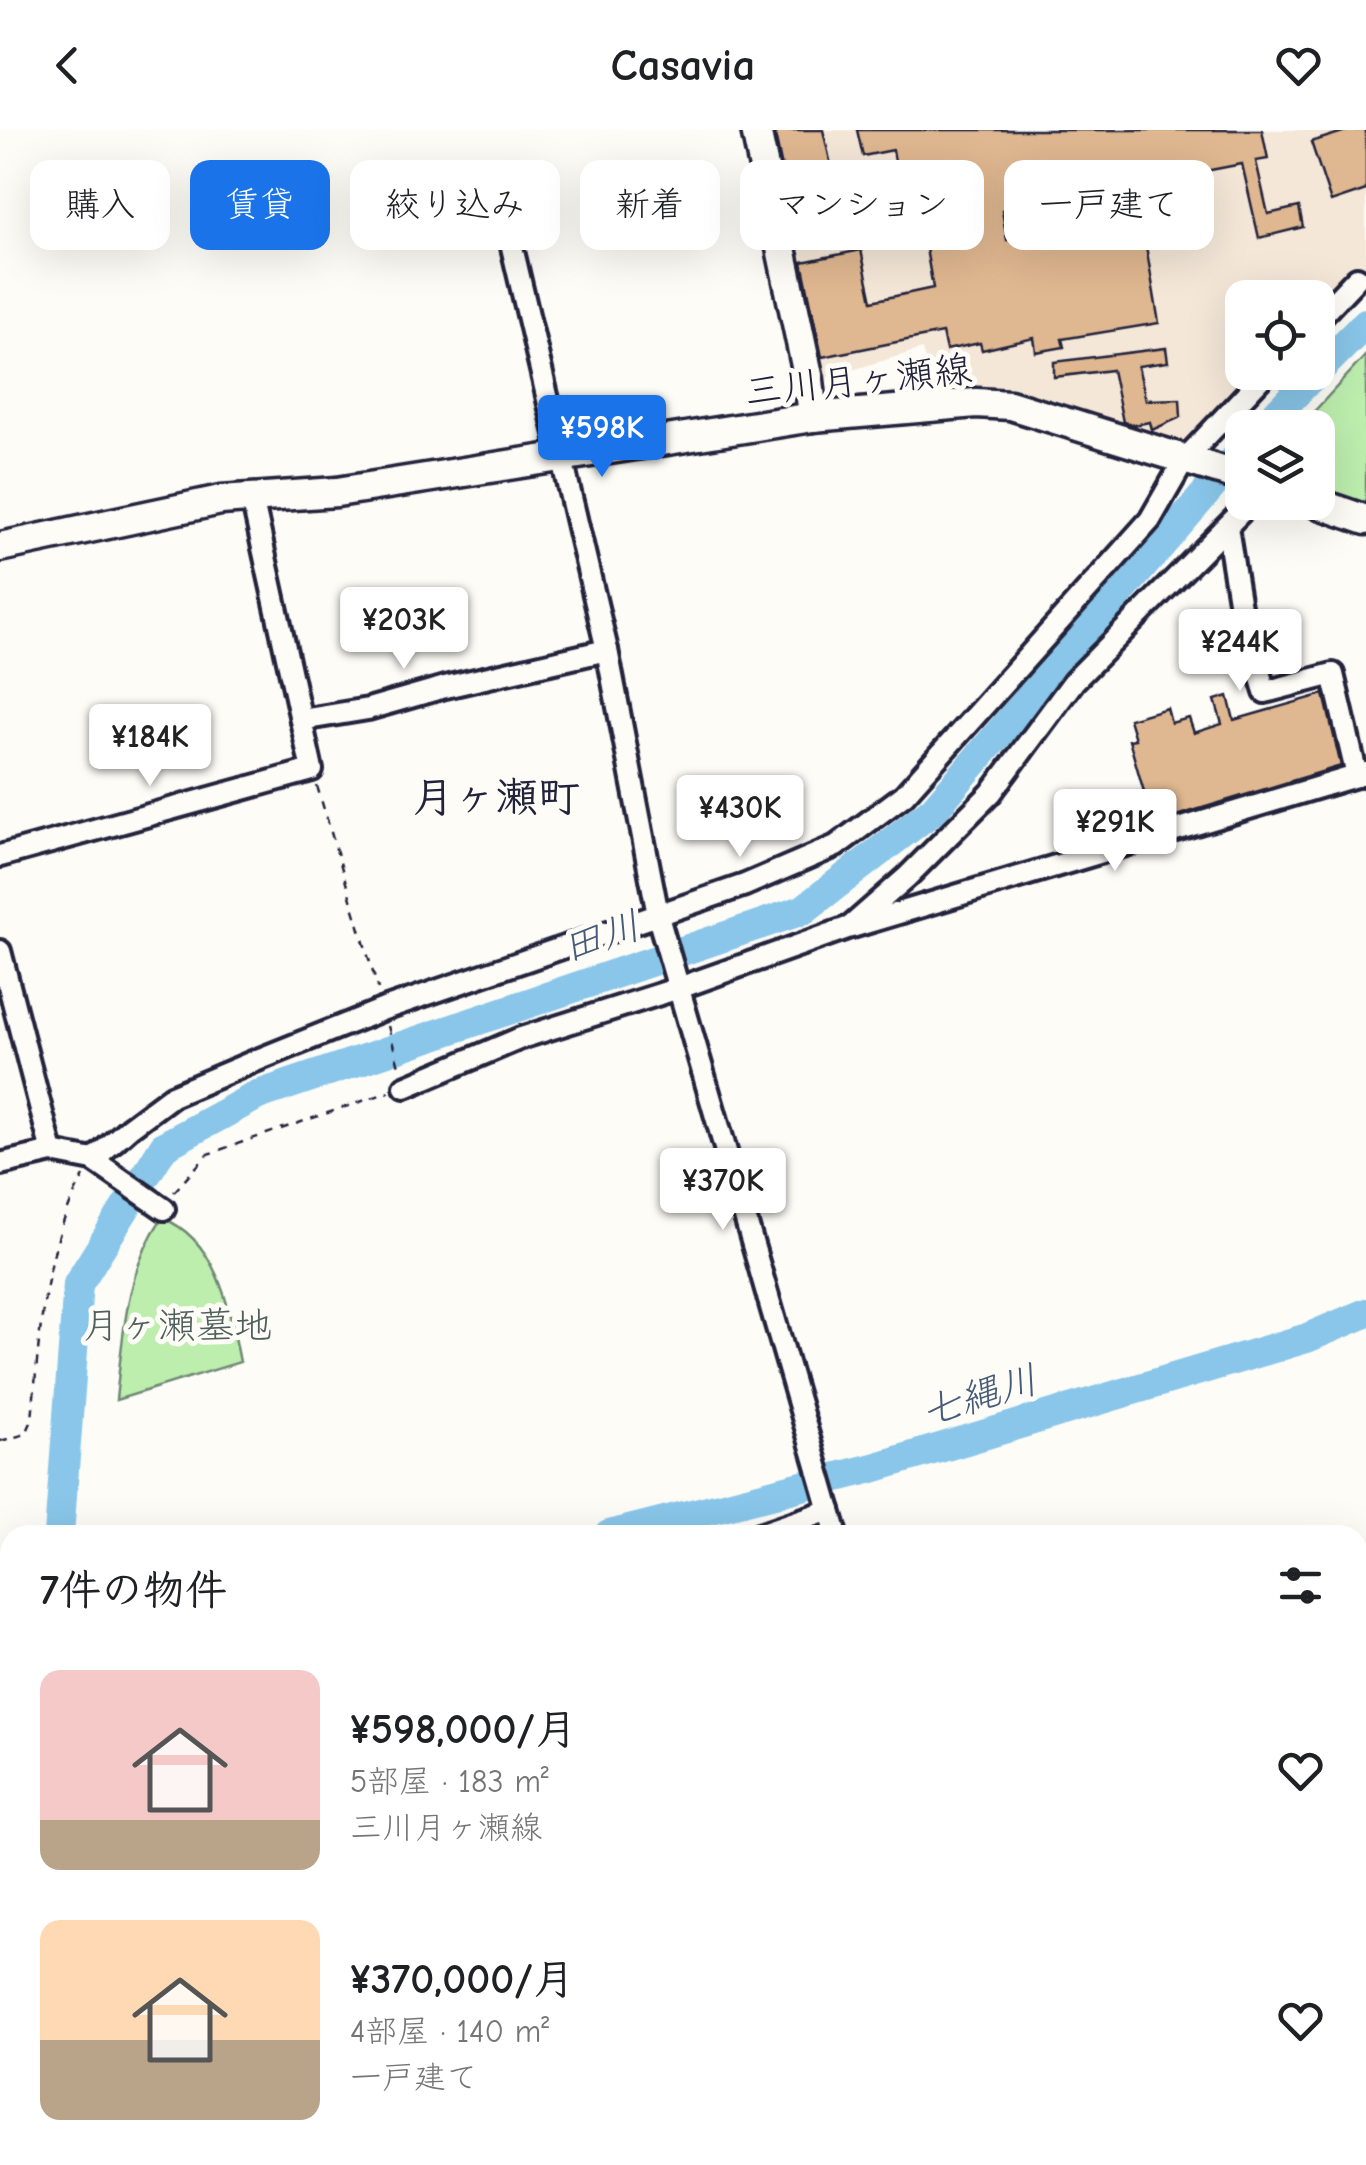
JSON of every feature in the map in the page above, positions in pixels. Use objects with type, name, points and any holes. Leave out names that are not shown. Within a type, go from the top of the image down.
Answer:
[{"type":"main road","points":[[756,130],[809,380],[813,417]]},
{"type":"main road","name":"三川月ヶ瀬線","points":[[0,547],[158,512],[252,498],[337,492],[813,417],[976,404],[1010,405],[1225,472]]},
{"type":"main road","points":[[1335,509],[1366,520]]},
{"type":"street","points":[[513,250],[607,650],[660,916],[834,1525]]},
{"type":"street","points":[[1335,302],[1357,278]]},
{"type":"street","points":[[96,1162],[129,1128],[172,1096],[385,1013],[745,885],[836,846],[904,795],[1150,520],[1192,461],[1251,390]]},
{"type":"street","points":[[0,856],[312,770],[252,498]]},
{"type":"street","points":[[850,928],[991,793],[1074,681],[1234,520]]},
{"type":"street","points":[[405,1087],[521,1038],[850,928],[1361,774],[1334,674],[1266,692],[1240,607],[1227,527]]},
{"type":"street","points":[[301,720],[368,708],[607,650]]},
{"type":"street","points":[[0,951],[52,1152]]},
{"type":"street","points":[[0,1164],[52,1152],[96,1162],[162,1207]]},
{"type":"street","points":[[784,1525],[829,1508]]},
{"type":"path","points":[[312,770],[399,1066]]},
{"type":"path","points":[[162,1207],[208,1154],[405,1087]]},
{"type":"path","points":[[0,1441],[26,1434],[32,1420],[40,1330],[55,1256],[70,1204],[96,1162]]},
{"type":"shaded area","points":[[758,130],[1366,130],[1366,266],[1335,284],[1335,280],[1225,280],[1225,390],[1240,390],[1185,454],[936,401],[922,349],[822,379],[789,250],[984,250],[984,160],[766,160]]},
{"type":"green space","points":[[1366,355],[1366,506],[1335,493],[1335,410],[1316,410]]},
{"type":"green space","name":"月ヶ瀬墓地","points":[[162,1218],[181,1228],[209,1259],[226,1300],[240,1362],[116,1400],[133,1283]]},
{"type":"building","points":[[774,130],[823,130],[830,160],[780,160]]},
{"type":"building","points":[[857,130],[1262,130],[1268,159],[1256,161],[1268,214],[1299,207],[1303,227],[1259,238],[1242,164],[1214,169],[1214,160],[1004,160],[1004,250],[1147,250],[1159,323],[1062,339],[1064,347],[1036,352],[1034,338],[982,350],[980,343],[946,350],[942,333],[822,357],[802,262],[861,250],[872,301],[933,288],[926,250],[984,250],[984,160],[895,160],[893,150],[863,156]]},
{"type":"building","points":[[1349,130],[1366,130],[1366,190],[1331,202],[1311,142]]},
{"type":"building","points":[[1166,348],[1168,362],[1138,366],[1146,400],[1180,399],[1181,417],[1152,430],[1150,422],[1123,422],[1112,370],[1054,377],[1054,362]]},
{"type":"building","points":[[1324,694],[1341,766],[1153,823],[1129,740],[1135,739],[1129,719],[1167,708],[1171,723],[1189,718],[1194,733],[1222,724],[1215,700],[1228,696],[1234,720]]},
{"type":"waterway","name":"田川","points":[[1335,354],[1366,323]]},
{"type":"waterway","name":"田川","points":[[1280,410],[1299,390]]},
{"type":"waterway","name":"田川","points":[[60,1525],[78,1284],[164,1146],[258,1095],[803,910],[933,810],[1225,471]]},
{"type":"waterway","name":"七縄川","points":[[648,1525],[873,1468],[1307,1338],[1366,1313]]},
{"type":"district","name":"月ヶ瀬町","points":[[496,796]]}]
